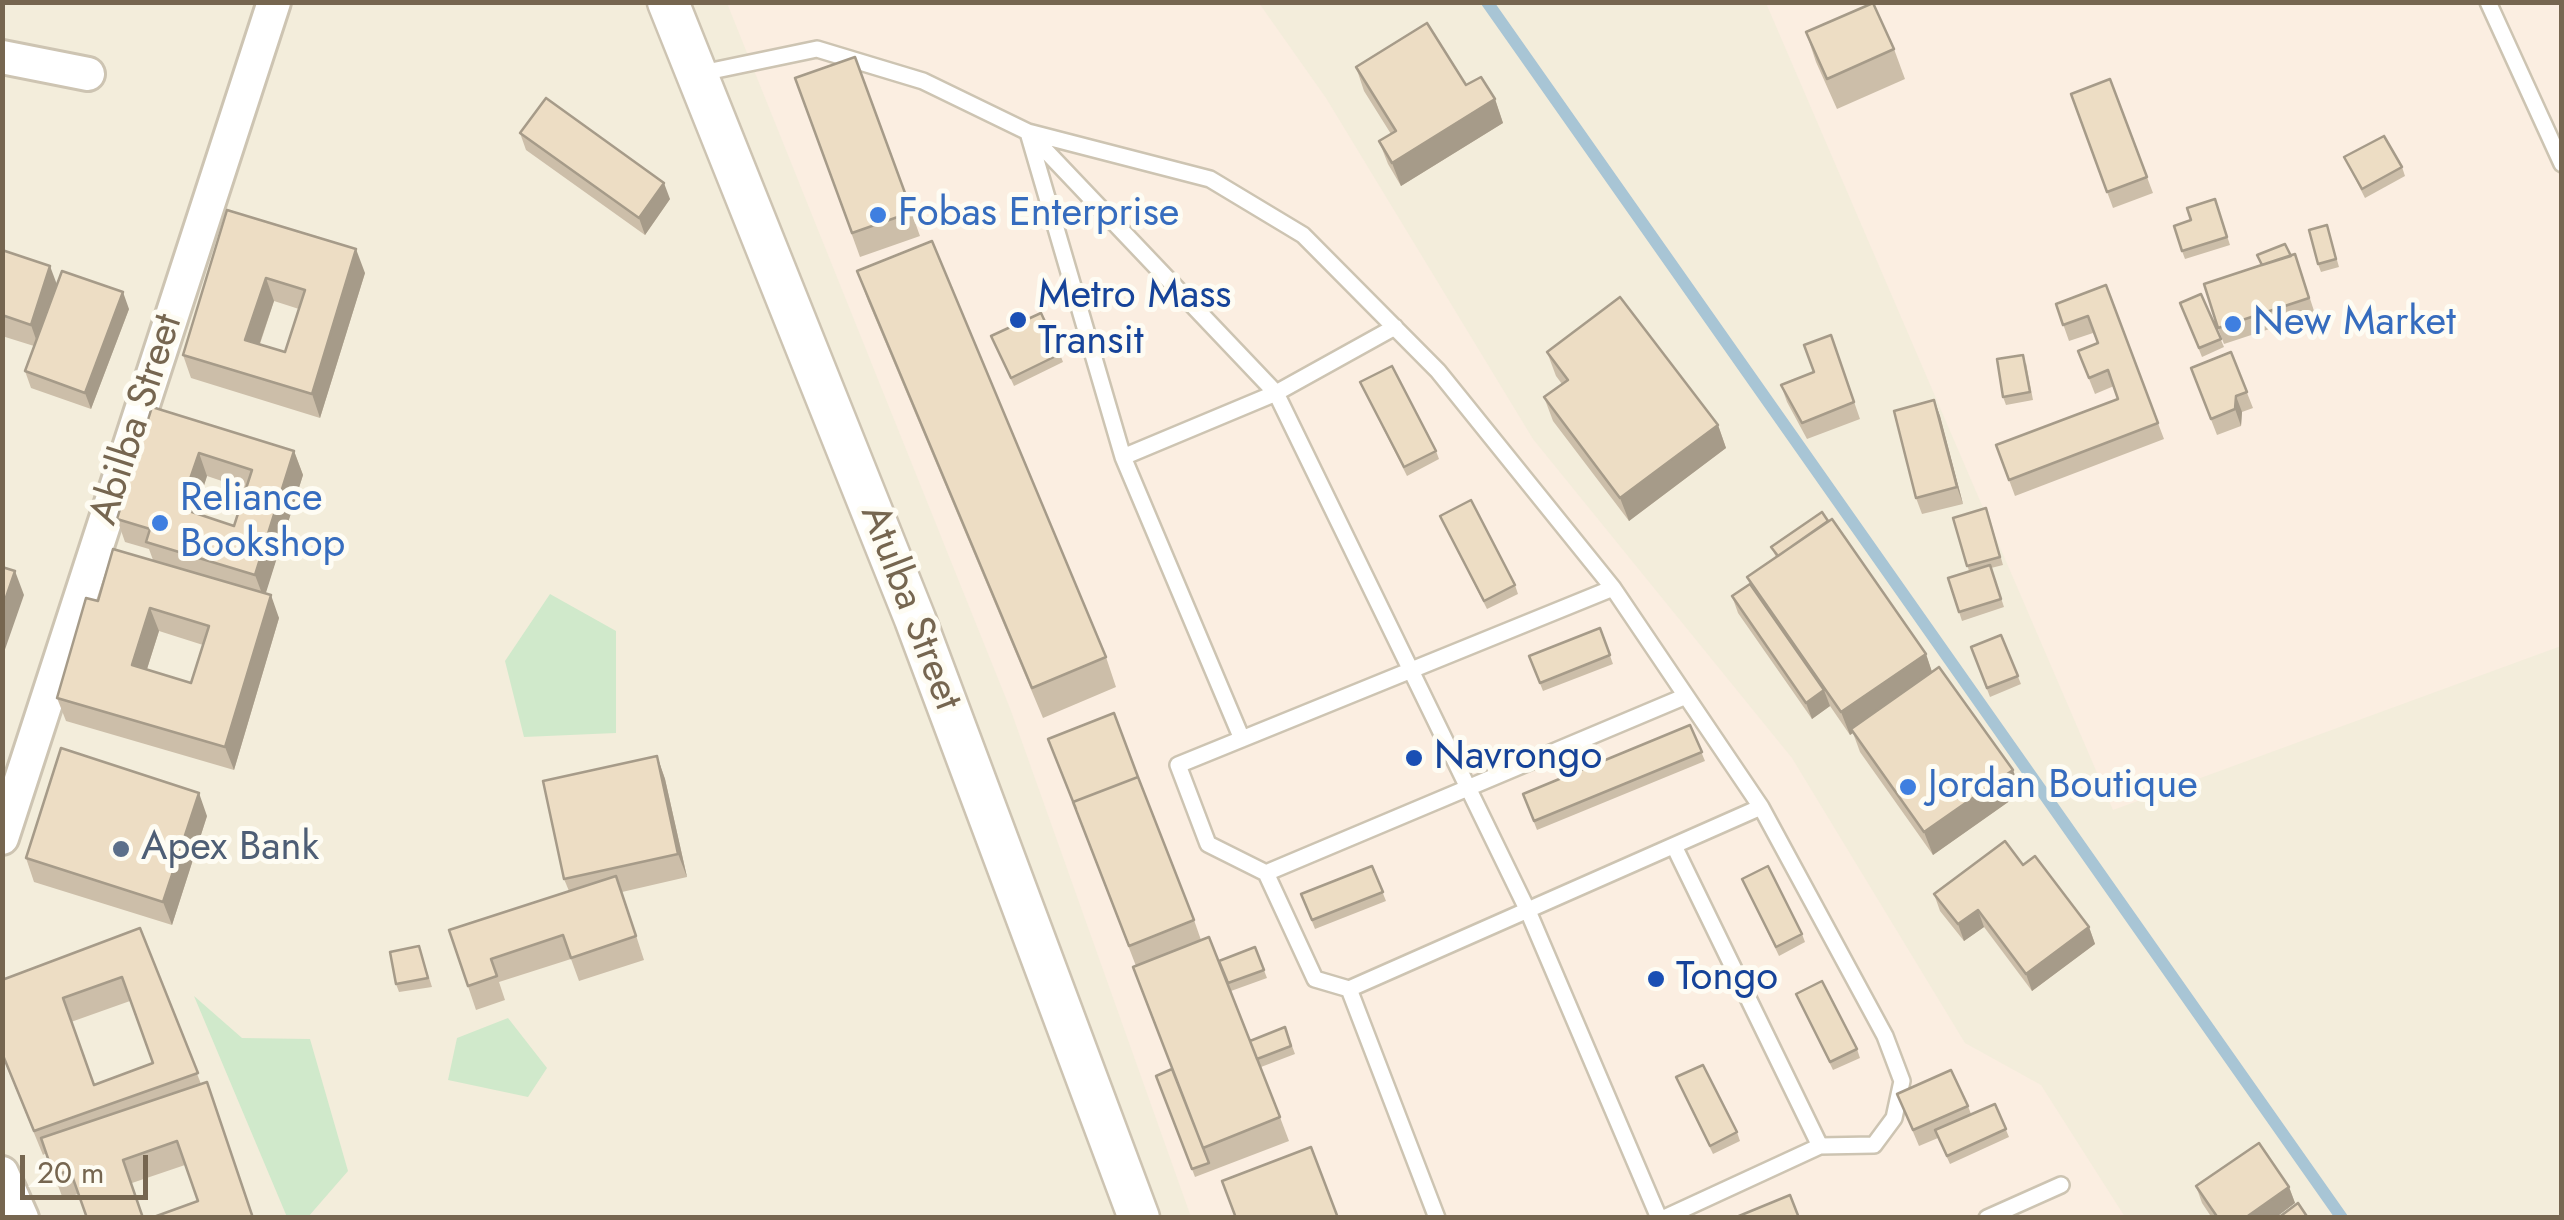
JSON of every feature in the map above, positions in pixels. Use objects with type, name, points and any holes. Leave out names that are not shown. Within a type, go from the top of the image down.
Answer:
[{"type":"street","name":"Abilba Street","points":[[2,838],[11,782],[274,2]]},
{"type":"street","name":"Atulba Street","points":[[668,2],[915,619],[1139,1218]]},
{"type":"street","points":[[2,56],[88,74]]},
{"type":"street","points":[[2,1173],[22,1218]]},
{"type":"lane","points":[[2488,2],[2562,164]]},
{"type":"lane","points":[[696,74],[817,49],[923,81],[1028,132],[1210,179],[1303,235],[1438,371],[1613,588],[1761,807],[1886,1036],[1902,1081],[1894,1118],[1874,1145],[1820,1146],[1662,1218],[1528,910],[1276,393],[1028,132]]},
{"type":"lane","points":[[1028,132],[1123,456],[1242,739]]},
{"type":"lane","points":[[1123,456],[1276,393],[1395,327]]},
{"type":"lane","points":[[1613,588],[1178,765],[1208,844],[1266,872],[1315,979],[1349,990],[1761,807]]},
{"type":"lane","points":[[1266,872],[1470,790],[1686,696]]},
{"type":"lane","points":[[1674,846],[1820,1146]]},
{"type":"lane","points":[[1349,990],[1437,1218]]},
{"type":"lane","points":[[1988,1218],[2061,1185]]},
{"type":"shaded area","points":[[3,3],[2561,3],[2561,1217],[3,1217]]},
{"type":"shaded area","points":[[727,3],[1259,3],[1326,98],[1533,439],[1792,758],[1965,1043],[2041,1085],[2125,1217],[1191,1217],[1011,711]]},
{"type":"shaded area","name":"New Market","points":[[1766,3],[2561,3],[2561,646],[2113,810]]},
{"type":"green space","points":[[550,594],[616,631],[616,733],[524,737],[505,661]]},
{"type":"green space","points":[[194,996],[242,1038],[310,1039],[348,1171],[308,1217],[287,1217]]},
{"type":"green space","points":[[508,1018],[547,1068],[528,1097],[448,1080],[457,1038]]},
{"type":"building","points":[[1873,3],[1894,49],[1827,79],[1806,32]]},
{"type":"building","points":[[1427,23],[1466,85],[1481,77],[1495,99],[1392,163],[1379,141],[1396,131],[1356,67]]},
{"type":"building","points":[[855,57],[912,212],[852,233],[795,78]]},
{"type":"building","points":[[2110,79],[2147,177],[2107,192],[2071,94]]},
{"type":"building","points":[[546,98],[664,183],[639,218],[520,133]]},
{"type":"building","points":[[2384,136],[2402,167],[2362,189],[2344,157]]},
{"type":"building","points":[[2215,199],[2227,237],[2182,251],[2174,226],[2191,220],[2187,208]]},
{"type":"building","points":[[227,210],[356,249],[312,394],[183,355]],"holes":[[[266,278],[305,290],[285,352],[245,340]]]},
{"type":"building","points":[[2327,225],[2336,259],[2318,264],[2309,230]]},
{"type":"building","points":[[932,241],[1106,657],[1032,688],[857,271]]},
{"type":"building","points":[[2285,244],[2291,256],[2262,265],[2257,255]]},
{"type":"building","points":[[2,250],[50,266],[31,325],[2,315]]},
{"type":"building","points":[[2295,254],[2309,298],[2218,328],[2204,284]]},
{"type":"building","points":[[62,271],[123,292],[85,393],[25,371]]},
{"type":"building","points":[[2106,285],[2158,423],[2009,480],[1996,445],[2118,399],[2108,370],[2089,378],[2078,351],[2098,343],[2088,316],[2063,325],[2056,304]]},
{"type":"building","points":[[2201,294],[2221,339],[2199,348],[2180,303]]},
{"type":"building","points":[[1620,297],[1718,425],[1620,498],[1544,397],[1568,380],[1547,352]]},
{"type":"building","points":[[1041,313],[1060,354],[1011,378],[991,336]]},
{"type":"building","points":[[1831,335],[1854,402],[1802,423],[1781,385],[1814,372],[1804,345]]},
{"type":"building","points":[[2231,352],[2247,392],[2236,396],[2235,409],[2211,419],[2191,368]]},
{"type":"building","points":[[2023,355],[2030,392],[2003,397],[1997,359]]},
{"type":"building","points":[[1392,366],[1436,451],[1404,467],[1360,382]]},
{"type":"building","points":[[1934,400],[1957,487],[1916,498],[1894,411]]},
{"type":"building","points":[[152,407],[294,451],[255,575],[146,542],[150,529],[117,519]],"holes":[[[199,453],[252,470],[234,526],[180,508]]]},
{"type":"building","points":[[1471,500],[1515,585],[1484,601],[1440,516]]},
{"type":"building","points":[[1986,508],[2000,557],[1967,566],[1953,518]]},
{"type":"building","points":[[1822,512],[1828,521],[1778,556],[1771,547]]},
{"type":"building","points":[[1832,519],[1926,654],[1841,712],[1747,577]]},
{"type":"building","points":[[113,549],[271,595],[225,747],[57,698],[86,598],[98,601]],"holes":[[[150,608],[209,626],[191,683],[132,665]]]},
{"type":"building","points":[[1990,565],[2001,599],[1959,612],[1948,578]]},
{"type":"building","points":[[2,567],[15,571],[2,609]]},
{"type":"building","points":[[1750,584],[1824,690],[1806,703],[1732,596]]},
{"type":"building","points":[[1600,628],[1610,655],[1540,683],[1529,656]]},
{"type":"building","points":[[2001,635],[2018,676],[1987,688],[1971,647]]},
{"type":"building","points":[[1939,667],[2013,770],[1924,832],[1851,729]]},
{"type":"building","points":[[1114,713],[1138,777],[1073,802],[1048,739]]},
{"type":"building","points":[[1690,725],[1702,752],[1534,821],[1523,794]]},
{"type":"building","name":"Apex Bank","points":[[61,748],[199,793],[163,902],[26,858]]},
{"type":"building","points":[[657,756],[678,854],[564,879],[543,781]]},
{"type":"building","points":[[1138,777],[1194,920],[1129,946],[1073,802]]},
{"type":"building","points":[[2005,841],[2023,865],[2035,856],[2089,927],[2026,974],[1978,910],[1958,924],[1934,894]]},
{"type":"building","points":[[1372,866],[1383,892],[1312,920],[1301,894]]},
{"type":"building","points":[[1768,866],[1802,934],[1776,947],[1742,879]]},
{"type":"building","points":[[616,876],[636,936],[571,958],[563,935],[491,959],[497,976],[468,986],[449,930]]},
{"type":"building","points":[[140,928],[198,1073],[34,1131],[2,1053],[2,980]],"holes":[[[122,977],[153,1063],[94,1085],[63,998]]]},
{"type":"building","points":[[1209,937],[1280,1117],[1203,1148],[1133,967]]},
{"type":"building","points":[[419,946],[428,978],[396,984],[390,952]]},
{"type":"building","points":[[1255,947],[1264,970],[1228,983],[1219,961]]},
{"type":"building","points":[[1822,981],[1857,1049],[1830,1062],[1796,994]]},
{"type":"building","points":[[1285,1027],[1291,1046],[1257,1059],[1250,1041]]},
{"type":"building","points":[[1703,1065],[1737,1132],[1710,1146],[1676,1077]]},
{"type":"building","points":[[1172,1069],[1209,1163],[1192,1169],[1156,1076]]},
{"type":"building","points":[[1951,1070],[1968,1106],[1913,1130],[1897,1094]]},
{"type":"building","points":[[207,1082],[253,1218],[151,1218],[198,1201],[177,1141],[123,1160],[143,1218],[87,1218],[70,1170],[54,1176],[41,1138]]},
{"type":"building","points":[[1995,1104],[2006,1129],[1947,1156],[1935,1130]]},
{"type":"building","points":[[2259,1143],[2289,1187],[2245,1218],[2218,1218],[2196,1186]]},
{"type":"building","points":[[1311,1147],[1338,1218],[1236,1218],[1222,1181]]},
{"type":"building","points":[[1790,1195],[1799,1218],[1734,1218]]},
{"type":"building","points":[[2298,1203],[2308,1218],[2278,1218]]},
{"type":"waterway","points":[[1487,2],[2342,1218]]},
{"type":"place","name":"Fobas Enterprise","points":[[878,215]]},
{"type":"place","name":"Metro Mass Transit","points":[[1018,320]]},
{"type":"place","name":"New Market","points":[[2233,324]]},
{"type":"place","name":"Reliance Bookshop","points":[[160,523]]},
{"type":"place","name":"Navrongo","points":[[1414,758]]},
{"type":"place","name":"Jordan Boutique","points":[[1908,787]]},
{"type":"place","name":"Apex Bank","points":[[121,849]]},
{"type":"place","name":"Tongo","points":[[1656,979]]}]
